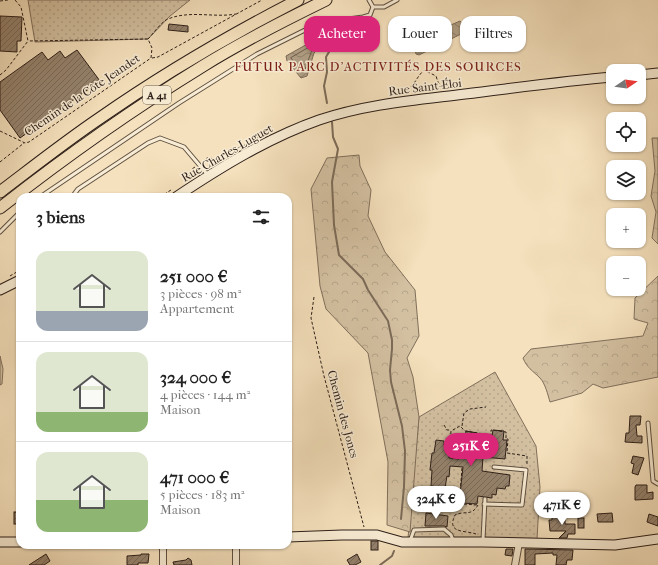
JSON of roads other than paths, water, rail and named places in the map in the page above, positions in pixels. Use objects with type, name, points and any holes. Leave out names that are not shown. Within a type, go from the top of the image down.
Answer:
[{"type":"highway","name":"A 41","points":[[0,192],[99,118],[165,75],[238,32],[298,0]]},
{"type":"highway","name":"A 41","points":[[20,193],[108,128],[173,84],[241,44],[326,0]]},
{"type":"highway","name":"A 41","points":[[0,208],[16,196]]},
{"type":"main road","points":[[646,74],[658,73]]},
{"type":"main road","name":"Rue Saint-Éloi","points":[[335,115],[390,103],[606,78]]},
{"type":"main road","name":"Rue Charles-Luguet","points":[[182,193],[244,154],[276,138],[335,115]]},
{"type":"main road","points":[[0,290],[16,282]]},
{"type":"main road","points":[[292,537],[376,535],[402,542],[614,545],[658,539]]},
{"type":"main road","points":[[0,542],[16,542]]},
{"type":"street","points":[[515,565],[519,543]]},
{"type":"street","points":[[163,549],[163,565]]},
{"type":"street","points":[[236,549],[236,565]]},
{"type":"lane","points":[[369,0],[373,7]]},
{"type":"lane","points":[[373,7],[384,7],[397,0]]},
{"type":"lane","points":[[46,193],[179,103],[257,54],[319,23],[370,15],[373,7]]},
{"type":"lane","points":[[75,193],[78,189],[148,143],[160,138],[172,141],[184,147],[208,176]]},
{"type":"lane","points":[[0,232],[16,216]]},
{"type":"lane","points":[[648,423],[653,481],[658,484]]},
{"type":"lane","points":[[484,504],[522,505],[526,470],[494,467]]},
{"type":"lane","points":[[480,542],[485,499]]},
{"type":"water","points":[[460,21],[460,34],[452,38],[452,24]]},
{"type":"water","points":[[304,46],[304,52],[315,52],[307,76],[301,78],[287,61],[286,56]]},
{"type":"water","points":[[416,52],[425,52],[419,55]]},
{"type":"waterway","points":[[327,103],[324,86],[327,72],[326,57],[329,52]]},
{"type":"waterway","points":[[332,122],[333,137],[338,149],[332,182],[334,225],[339,255],[363,279],[368,290],[388,321],[392,340],[390,370],[391,382],[402,426],[405,451],[401,519]]},
{"type":"waterway","points":[[380,565],[392,556],[394,551]]},
{"type":"district","name":"FUTUR PARC D’ACTIVITÉS DES SOURCES","points":[[378,66]]}]
